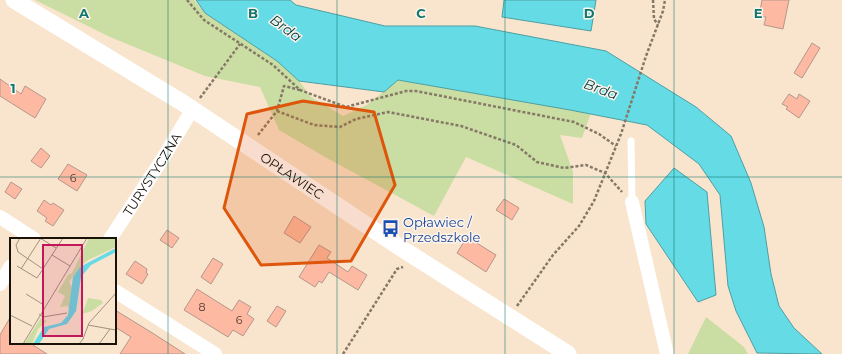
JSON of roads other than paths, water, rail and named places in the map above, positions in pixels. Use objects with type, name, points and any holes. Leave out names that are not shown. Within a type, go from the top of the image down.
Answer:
[{"type":"street","name":"OPŁAWIEC","points":[[14,0],[192,110],[551,349],[568,354]]},
{"type":"street","name":"TURYSTYCZNA","points":[[111,238],[163,158],[192,110]]},
{"type":"street","points":[[632,202],[667,354]]},
{"type":"street","points":[[0,217],[31,238]]},
{"type":"street","points":[[0,284],[10,268]]},
{"type":"street","points":[[116,292],[215,354]]},
{"type":"lane","points":[[631,141],[630,166],[632,202]]},
{"type":"water","name":"Brda","points":[[196,0],[290,0],[296,5],[385,26],[475,26],[606,51],[696,107],[731,136],[751,183],[764,227],[771,274],[779,306],[794,328],[822,354],[757,353],[736,311],[728,286],[720,195],[699,164],[647,125],[398,80],[384,92],[299,81],[277,61],[205,13]]},
{"type":"water","points":[[504,0],[596,0],[591,31],[502,17]]},
{"type":"water","points":[[674,168],[707,192],[716,295],[698,302],[646,224],[645,201]]},
{"type":"place","name":"Opławiec / Przedszkole","points":[[390,229]]}]
